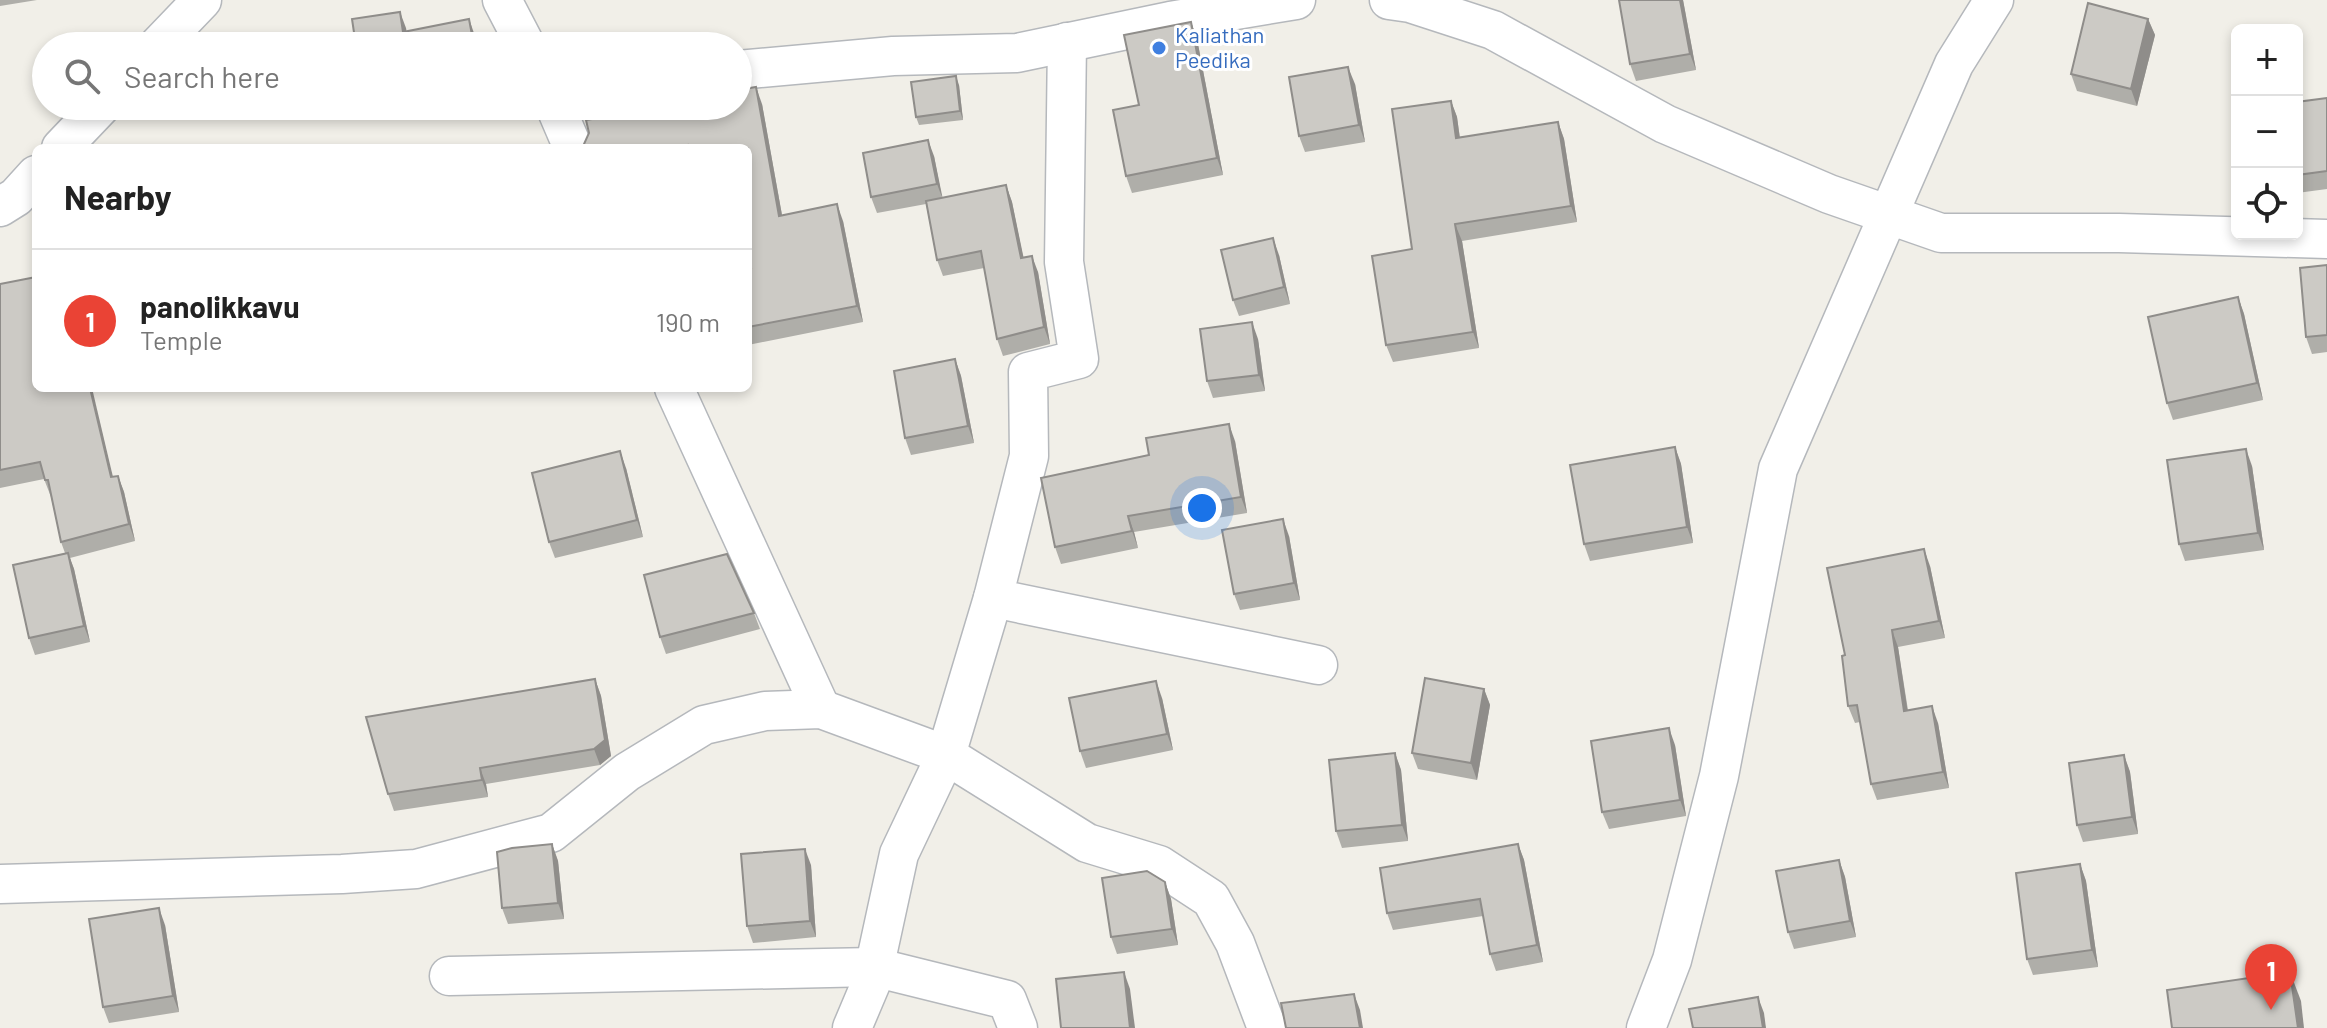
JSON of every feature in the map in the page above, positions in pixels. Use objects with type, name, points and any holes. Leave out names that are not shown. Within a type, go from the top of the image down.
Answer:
[{"type":"street","points":[[171,32],[202,0]]},
{"type":"street","points":[[502,0],[519,32]]},
{"type":"street","points":[[752,69],[893,56],[1017,53],[1067,42],[1170,11],[1296,0]]},
{"type":"street","points":[[1389,0],[1410,3],[1493,30],[1665,124],[1829,194],[1941,233],[2119,233],[2327,239]]},
{"type":"street","points":[[1646,1028],[1672,960],[1719,776],[1778,469],[1954,64],[1994,0]]},
{"type":"street","points":[[852,1028],[871,983],[899,854],[946,755],[993,598],[1029,456],[1028,372],[1079,359],[1064,262],[1067,42]]},
{"type":"street","points":[[65,144],[88,120]]},
{"type":"street","points":[[561,120],[571,144]]},
{"type":"street","points":[[0,207],[16,197],[32,179]]},
{"type":"street","points":[[676,392],[821,709]]},
{"type":"street","points":[[993,598],[1318,665]]},
{"type":"street","points":[[0,884],[416,869],[551,833],[627,772],[704,725],[765,711],[821,709],[946,755],[1087,843],[1159,865],[1211,899],[1235,943],[1267,1028]]},
{"type":"street","points":[[449,976],[874,967],[1007,1000],[1018,1028]]},
{"type":"building","points":[[1619,0],[1680,0],[1690,54],[1630,64]]},
{"type":"building","points":[[2088,3],[2148,19],[2131,89],[2071,74]]},
{"type":"building","points":[[400,12],[403,32],[354,32],[352,19]]},
{"type":"building","points":[[469,19],[471,32],[403,32]]},
{"type":"building","points":[[1191,22],[1217,158],[1126,176],[1113,110],[1139,105],[1124,35]]},
{"type":"building","points":[[1348,67],[1359,125],[1299,136],[1289,77]]},
{"type":"building","points":[[956,76],[960,111],[916,117],[911,82]]},
{"type":"building","points":[[756,87],[779,216],[837,204],[857,306],[752,326],[752,144],[584,144],[589,133],[586,120],[752,120],[752,88]]},
{"type":"building","points":[[2327,98],[2327,171],[2303,174],[2303,101]]},
{"type":"building","points":[[1451,101],[1456,138],[1558,122],[1571,206],[1455,224],[1473,332],[1386,345],[1372,256],[1412,249],[1392,109]]},
{"type":"building","points":[[928,140],[937,184],[871,197],[863,153]]},
{"type":"building","points":[[1006,185],[1021,258],[1032,256],[1044,327],[997,339],[981,251],[937,260],[926,201]]},
{"type":"building","points":[[1273,238],[1284,287],[1233,300],[1221,250]]},
{"type":"building","points":[[2327,265],[2327,335],[2306,337],[2300,268]]},
{"type":"building","points":[[32,278],[32,392],[91,392],[111,477],[118,476],[129,524],[61,542],[48,480],[45,480],[40,462],[0,470],[0,284]]},
{"type":"building","points":[[2238,297],[2257,383],[2167,403],[2148,317]]},
{"type":"building","points":[[1252,322],[1259,375],[1207,381],[1200,329]]},
{"type":"building","points":[[955,359],[968,426],[905,438],[894,371]]},
{"type":"building","points":[[1229,424],[1241,497],[1128,516],[1132,531],[1055,547],[1041,478],[1149,455],[1146,438]]},
{"type":"building","points":[[1675,447],[1687,527],[1584,544],[1570,465]]},
{"type":"building","points":[[2246,449],[2258,533],[2179,544],[2167,460]]},
{"type":"building","points":[[620,451],[637,520],[549,542],[532,473]]},
{"type":"building","points":[[1283,519],[1294,583],[1234,594],[1222,530]]},
{"type":"building","points":[[1924,549],[1939,621],[1892,630],[1904,711],[1932,706],[1943,772],[1871,784],[1857,705],[1848,706],[1842,656],[1845,655],[1827,568]]},
{"type":"building","points":[[68,553],[84,626],[29,638],[13,565]]},
{"type":"building","points":[[727,554],[754,613],[660,637],[644,575]]},
{"type":"building","points":[[1425,678],[1484,689],[1471,763],[1412,753]]},
{"type":"building","points":[[595,679],[605,740],[594,749],[480,768],[482,780],[388,794],[366,717]]},
{"type":"building","points":[[1156,681],[1167,734],[1080,751],[1069,698]]},
{"type":"building","points":[[1669,728],[1680,800],[1602,812],[1591,741]]},
{"type":"building","points":[[1395,753],[1402,825],[1336,831],[1329,760]]},
{"type":"building","points":[[2124,755],[2132,817],[2077,825],[2069,763]]},
{"type":"building","points":[[552,844],[558,903],[502,908],[497,852]]},
{"type":"building","points":[[1518,844],[1537,945],[1490,954],[1480,899],[1387,913],[1380,868]]},
{"type":"building","points":[[805,849],[810,921],[747,926],[741,854]]},
{"type":"building","points":[[1839,860],[1850,921],[1788,932],[1776,871]]},
{"type":"building","points":[[2080,864],[2092,950],[2027,959],[2016,873]]},
{"type":"building","points":[[1147,871],[1165,882],[1172,929],[1111,937],[1102,878]]},
{"type":"building","points":[[159,908],[173,996],[103,1007],[89,919]]},
{"type":"building","points":[[1124,972],[1130,1028],[1061,1028],[1056,979]]},
{"type":"building","points":[[2290,972],[2298,1028],[2172,1028],[2167,990]]},
{"type":"building","points":[[1354,994],[1360,1028],[1286,1028],[1281,1003]]},
{"type":"building","points":[[1758,997],[1763,1028],[1693,1028],[1689,1009]]},
{"type":"place","name":"Kaliathan Peedika","points":[[1159,48]]},
{"type":"place","name":"panolikkavu","points":[[2271,1010]]}]
